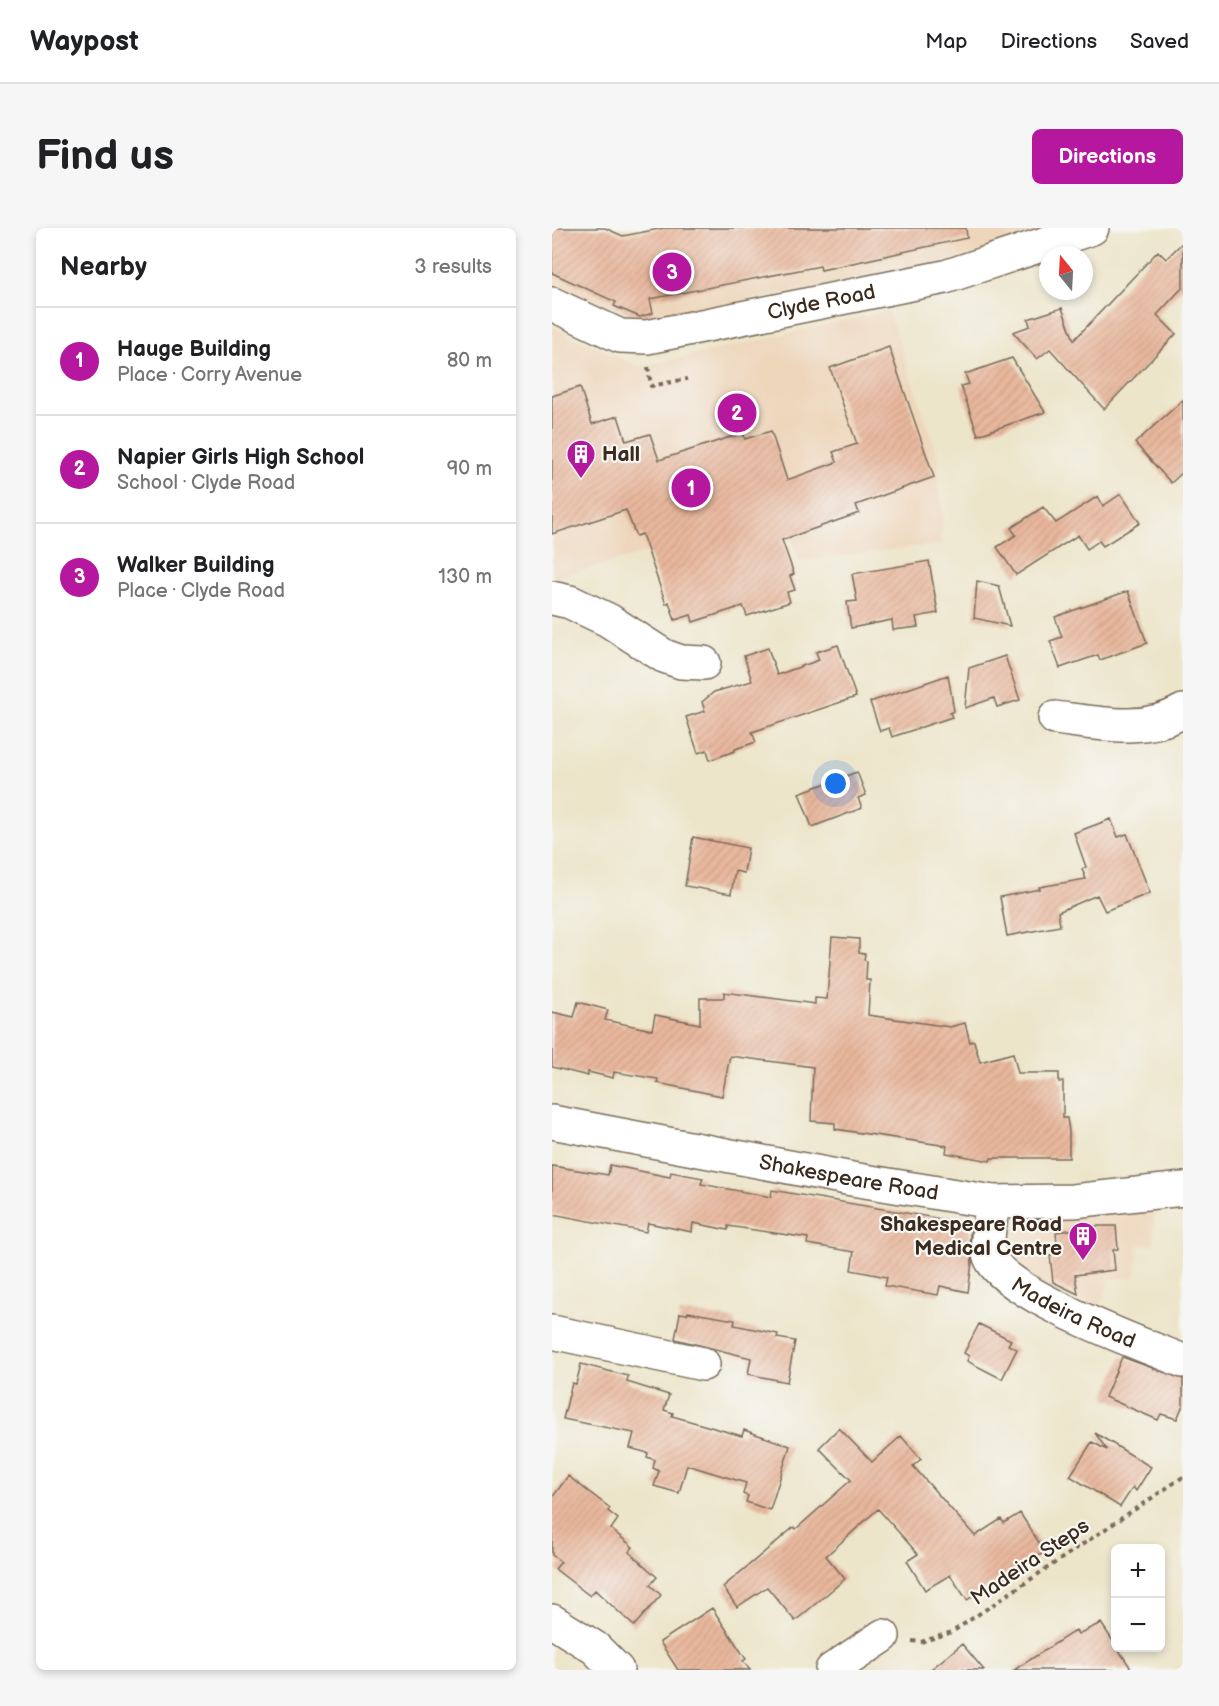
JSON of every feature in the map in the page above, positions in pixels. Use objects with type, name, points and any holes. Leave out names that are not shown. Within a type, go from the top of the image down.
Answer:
[{"type":"street","name":"Clyde Road","points":[[552,304],[620,336],[647,337],[945,277],[1092,228]]},
{"type":"street","points":[[552,598],[570,602],[608,620],[664,656],[681,662],[704,663]]},
{"type":"street","points":[[1055,718],[1128,725],[1153,722],[1183,711]]},
{"type":"street","name":"Shakespeare Road","points":[[552,1122],[852,1179],[993,1202],[1073,1201],[1183,1189]]},
{"type":"street","name":"Madeira Road","points":[[993,1202],[989,1247],[990,1257],[999,1269],[1063,1312],[1183,1361]]},
{"type":"street","points":[[552,1332],[703,1364]]},
{"type":"street","points":[[552,1621],[595,1648],[617,1670]]},
{"type":"street","points":[[832,1670],[883,1636]]},
{"type":"path","points":[[651,386],[687,379]]},
{"type":"path","name":"Madeira Steps","points":[[883,1636],[921,1642],[952,1632],[1183,1477]]},
{"type":"shaded area","points":[[552,228],[1053,228],[949,262],[663,316],[628,315],[552,282]]},
{"type":"shaded area","points":[[888,311],[939,459],[938,485],[943,511],[941,544],[799,561],[784,514],[552,579],[552,327],[640,367]]},
{"type":"shaded area","points":[[1154,1201],[1154,1244],[1138,1246],[1136,1277],[1110,1279],[1100,1308],[988,1269],[1000,1245],[1002,1220]]},
{"type":"building","points":[[552,228],[605,228],[623,236],[664,228],[966,228],[967,238],[821,270],[820,266],[650,299],[653,313],[640,317],[614,306],[616,302],[552,273]]},
{"type":"building","points":[[1183,242],[1183,287],[1157,315],[1176,334],[1104,409],[1050,349],[1037,359],[1013,332],[1030,326],[1028,319],[1062,308],[1074,340],[1158,251],[1166,259]]},
{"type":"building","points":[[889,347],[934,477],[856,505],[859,513],[782,540],[794,574],[790,576],[795,590],[787,592],[790,602],[747,616],[743,606],[693,622],[691,615],[675,620],[669,602],[666,604],[642,534],[636,536],[626,510],[552,534],[552,396],[580,387],[592,424],[618,416],[626,441],[650,434],[659,460],[743,433],[745,439],[771,431],[787,480],[837,462],[833,452],[857,444],[830,368]]},
{"type":"building","points":[[1012,358],[1045,412],[978,435],[961,386],[969,384],[965,374]]},
{"type":"building","points":[[1183,400],[1183,472],[1171,483],[1135,443]]},
{"type":"building","points":[[1121,494],[1140,523],[1103,546],[1099,541],[1087,549],[1078,535],[1016,575],[997,547],[1016,535],[1011,528],[1043,507],[1056,523],[1098,496],[1103,506]]},
{"type":"building","points":[[929,561],[938,613],[916,617],[918,627],[893,630],[892,620],[851,628],[847,602],[857,601],[852,574]]},
{"type":"building","points":[[977,581],[999,586],[1010,626],[974,618]]},
{"type":"building","points":[[1128,591],[1147,643],[1100,660],[1098,655],[1060,668],[1050,641],[1062,637],[1055,617]]},
{"type":"building","points":[[838,645],[856,697],[752,732],[756,742],[710,760],[707,750],[698,753],[686,717],[705,711],[702,702],[714,692],[752,681],[744,656],[768,648],[777,675],[819,660],[816,652]]},
{"type":"building","points":[[1005,656],[1020,700],[997,707],[994,698],[965,708],[969,668]]},
{"type":"building","points":[[948,675],[954,711],[950,713],[952,717],[892,737],[889,728],[880,731],[870,702]]},
{"type":"building","points":[[857,772],[866,795],[858,798],[862,808],[812,827],[799,793]]},
{"type":"building","points":[[1111,819],[1118,837],[1127,834],[1150,893],[1105,911],[1097,895],[1058,912],[1060,926],[1007,936],[1000,897],[1086,879],[1082,869],[1086,867],[1074,833]]},
{"type":"building","points":[[693,837],[748,848],[744,873],[735,871],[731,894],[685,886]]},
{"type":"building","points":[[832,937],[859,939],[859,953],[865,954],[864,960],[867,961],[866,980],[870,980],[868,1015],[950,1027],[965,1023],[970,1042],[974,1041],[980,1062],[1013,1053],[1018,1073],[1059,1073],[1059,1082],[1063,1082],[1063,1118],[1067,1118],[1069,1131],[1069,1158],[991,1158],[990,1161],[946,1153],[947,1146],[835,1129],[835,1123],[811,1121],[813,1067],[730,1056],[722,1096],[657,1083],[658,1079],[614,1072],[613,1078],[588,1072],[588,1076],[552,1067],[552,1012],[574,1017],[578,1002],[608,1010],[605,1020],[652,1030],[655,1015],[700,1024],[700,998],[724,998],[724,992],[815,1004],[815,998],[827,999]]},
{"type":"building","points":[[610,1165],[670,1177],[671,1172],[703,1178],[701,1184],[771,1197],[772,1190],[971,1224],[969,1246],[972,1263],[968,1292],[940,1286],[938,1295],[885,1286],[887,1277],[851,1270],[854,1252],[807,1244],[808,1238],[728,1226],[728,1230],[693,1223],[692,1232],[648,1223],[646,1232],[552,1214],[552,1166],[608,1175]]},
{"type":"building","name":"Shakespeare Road Medical Centre","points":[[1096,1226],[1116,1226],[1118,1249],[1113,1250],[1115,1270],[1075,1275],[1078,1294],[1053,1282],[1050,1255],[1058,1254],[1056,1232]]},
{"type":"building","points":[[688,1312],[735,1320],[734,1325],[778,1334],[777,1338],[795,1341],[787,1382],[748,1374],[751,1358],[675,1339],[680,1313],[687,1314]]},
{"type":"building","points":[[979,1324],[1011,1340],[1008,1345],[1017,1349],[1002,1379],[967,1361],[969,1356],[964,1353]]},
{"type":"building","points":[[1122,1357],[1183,1379],[1183,1405],[1177,1419],[1161,1414],[1158,1420],[1105,1397]]},
{"type":"building","points":[[581,1364],[628,1376],[627,1382],[669,1395],[664,1410],[673,1413],[672,1416],[742,1436],[744,1430],[790,1446],[770,1510],[746,1502],[748,1496],[743,1494],[746,1483],[687,1465],[679,1493],[654,1486],[659,1471],[653,1468],[655,1460],[647,1457],[648,1453],[630,1448],[634,1433],[563,1419],[572,1383],[576,1384]]},
{"type":"building","points":[[839,1428],[872,1462],[901,1436],[921,1459],[913,1466],[975,1536],[1001,1519],[1004,1523],[1020,1513],[1045,1552],[967,1600],[950,1575],[925,1590],[907,1561],[918,1554],[878,1509],[826,1556],[845,1579],[795,1621],[767,1587],[737,1607],[723,1587],[794,1527],[796,1529],[851,1480],[819,1448]]},
{"type":"building","points":[[1095,1433],[1151,1467],[1136,1491],[1133,1487],[1120,1507],[1070,1476],[1092,1442],[1107,1450]]},
{"type":"building","points":[[568,1476],[610,1508],[608,1511],[618,1519],[611,1529],[633,1547],[629,1552],[657,1577],[650,1585],[661,1595],[634,1626],[595,1590],[590,1596],[555,1569],[561,1562],[552,1555],[552,1498]]},
{"type":"building","points":[[712,1608],[746,1659],[743,1661],[750,1670],[678,1670],[660,1642]]},
{"type":"building","points":[[1101,1623],[1111,1638],[1111,1652],[1120,1652],[1132,1670],[1014,1670],[1076,1630],[1078,1634]]},
{"type":"building","points":[[962,1644],[984,1670],[930,1670]]},
{"type":"place","name":"Walker Building","points":[[672,272]]},
{"type":"place","name":"Napier Girls High School","points":[[737,413]]},
{"type":"place","name":"Hall","points":[[581,480]]},
{"type":"place","name":"Hauge Building","points":[[691,488]]},
{"type":"place","name":"Shakespeare Road Medical Centre","points":[[1083,1262]]}]
